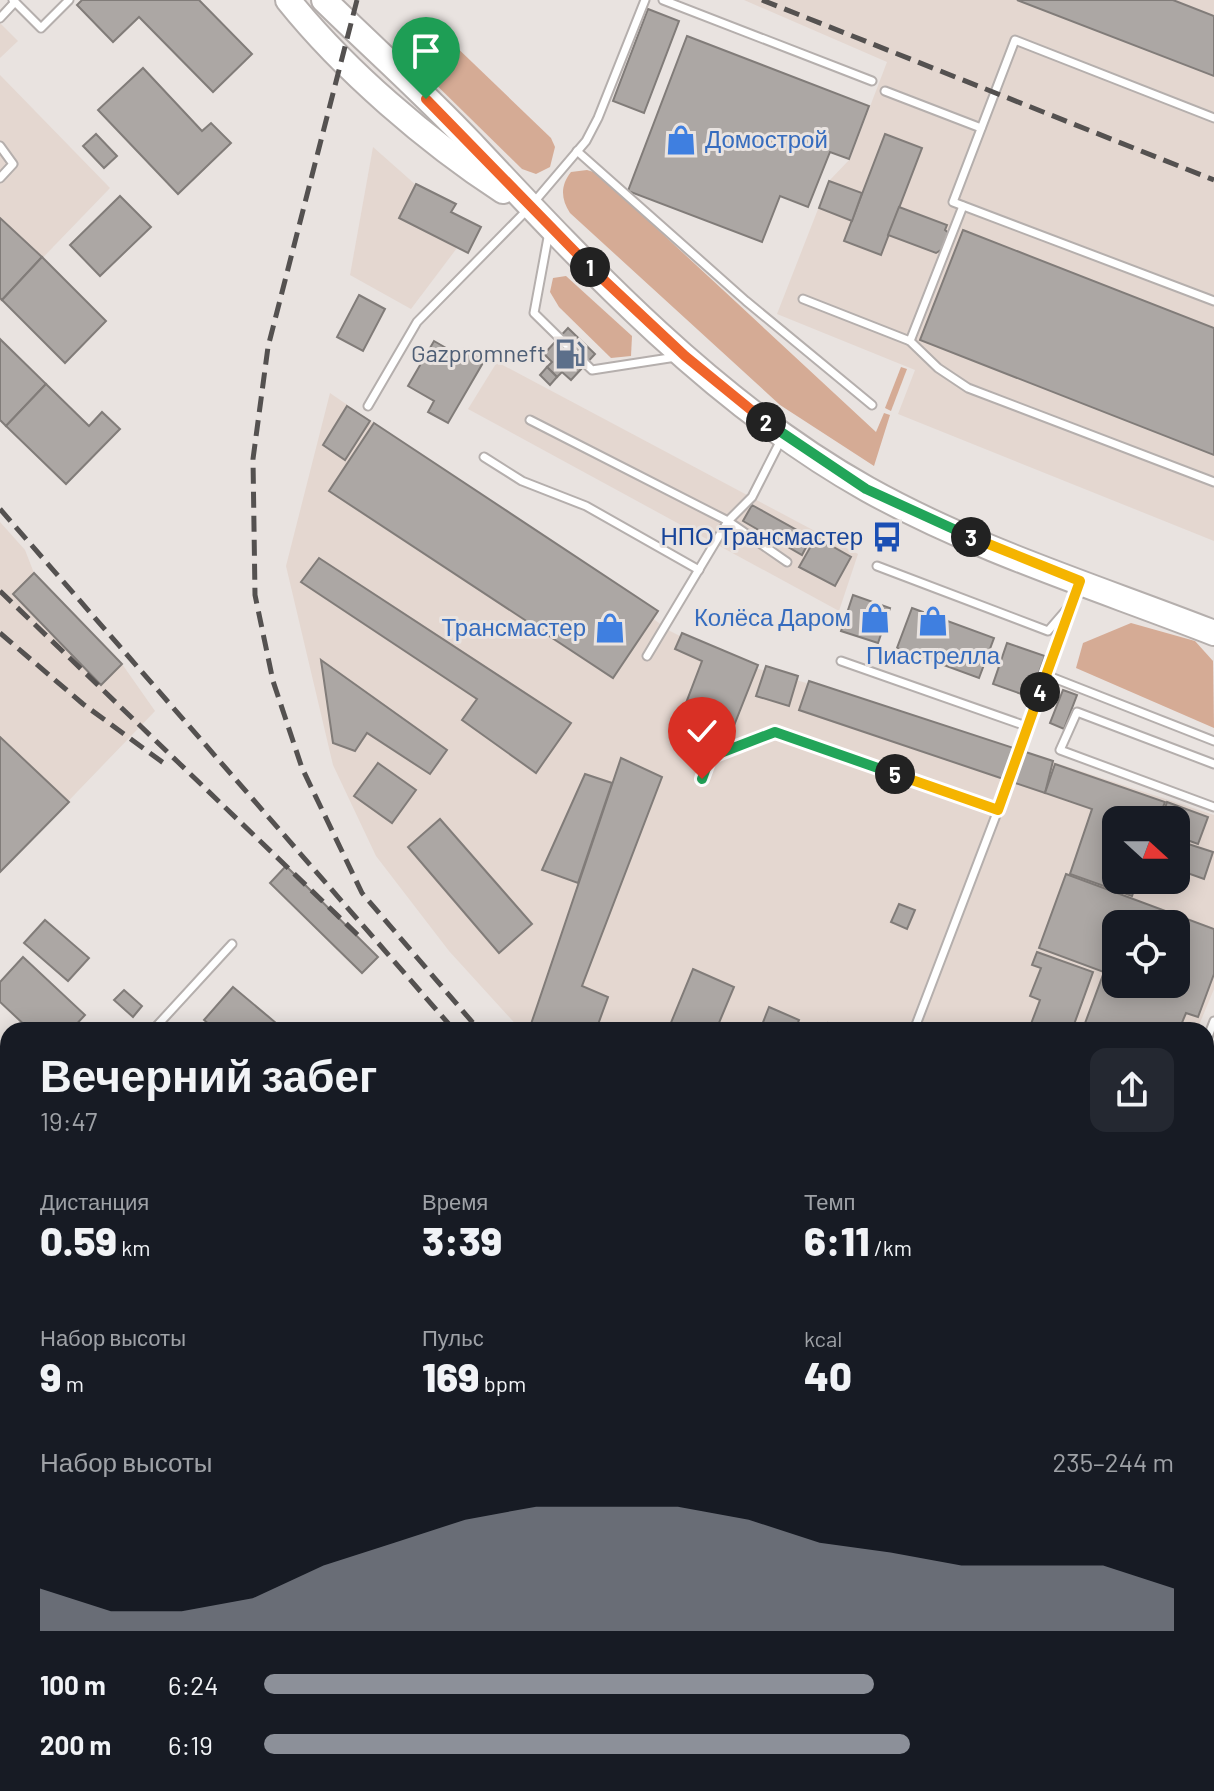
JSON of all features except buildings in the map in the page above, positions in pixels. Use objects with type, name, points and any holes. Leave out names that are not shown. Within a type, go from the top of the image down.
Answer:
[{"type":"main road","points":[[288,0],[325,46],[469,169],[529,208]]},
{"type":"main road","points":[[324,0],[471,142],[550,230],[685,356],[783,436],[866,489],[925,519],[1214,633]]},
{"type":"lane","points":[[0,18],[14,1],[41,28],[69,0]]},
{"type":"lane","points":[[368,406],[417,322],[529,208],[577,151],[598,118],[645,0]]},
{"type":"lane","points":[[663,0],[872,81]]},
{"type":"lane","points":[[1214,118],[1015,40],[953,202],[1214,301]]},
{"type":"lane","points":[[885,91],[981,128]]},
{"type":"lane","points":[[0,146],[13,164],[0,178]]},
{"type":"lane","points":[[577,151],[746,301],[872,405]]},
{"type":"lane","points":[[910,341],[963,206]]},
{"type":"lane","points":[[550,230],[534,313],[592,370],[685,356]]},
{"type":"lane","points":[[803,299],[910,341],[938,368],[968,388],[1214,482]]},
{"type":"lane","points":[[530,420],[728,521],[787,562]]},
{"type":"lane","points":[[647,656],[728,521],[752,497],[783,436]]},
{"type":"lane","points":[[484,457],[522,481],[586,506],[699,570]]},
{"type":"lane","points":[[877,566],[1048,631],[1071,605]]},
{"type":"lane","points":[[917,1022],[998,810],[1080,581]]},
{"type":"lane","points":[[841,661],[1026,726]]},
{"type":"lane","points":[[1046,675],[1214,741]]},
{"type":"lane","points":[[1214,764],[1077,712],[1060,750],[1214,807]]},
{"type":"lane","points":[[702,779],[710,757],[775,732],[998,810]]},
{"type":"lane","points":[[160,1022],[232,944]]},
{"type":"shaded area","points":[[744,0],[1214,0],[1214,541],[898,414],[915,370],[777,314],[829,181],[850,159],[887,62]]},
{"type":"shaded area","points":[[0,23],[18,41],[0,58]]},
{"type":"shaded area","points":[[434,32],[448,39],[551,138],[555,147],[550,167],[536,174],[522,169],[417,66],[413,57],[421,38]]},
{"type":"shaded area","points":[[0,75],[110,188],[0,302]]},
{"type":"shaded area","points":[[373,147],[469,232],[411,309],[350,275]]},
{"type":"shaded area","points":[[587,170],[597,173],[876,432],[884,413],[890,415],[874,466],[780,405],[570,213],[563,198],[563,187],[571,172]]},
{"type":"shaded area","points":[[566,276],[632,336],[631,356],[611,358],[559,307],[550,292],[553,278]]},
{"type":"shaded area","points":[[497,362],[858,554],[839,611],[468,409]]},
{"type":"shaded area","points":[[901,367],[907,369],[891,411],[885,408]]},
{"type":"shaded area","points":[[330,393],[556,548],[670,631],[728,660],[871,702],[1187,806],[1102,806],[1102,894],[1190,894],[1190,807],[1214,815],[1214,989],[1200,1022],[514,1022],[449,951],[376,856],[333,765],[286,566]]},
{"type":"shaded area","points":[[0,522],[25,550],[34,573],[122,664],[155,711],[0,872]]},
{"type":"shaded area","points":[[1131,623],[1195,641],[1213,661],[1214,728],[1076,668],[1083,643]]},
{"type":"railway","points":[[357,0],[268,347],[253,459],[255,595],[273,681],[302,768],[362,893],[472,1022]]},
{"type":"railway","points":[[762,0],[1214,180]]},
{"type":"railway","points":[[0,509],[447,1022]]},
{"type":"railway","points":[[0,591],[363,940]]},
{"type":"railway","points":[[0,633],[83,704],[169,767]]},
{"type":"place","name":"Домострой","points":[[681,140]]},
{"type":"place","name":"Gazpromneft","points":[[570,354]]},
{"type":"place","name":"НПО Трансмастер","points":[[887,537]]},
{"type":"place","name":"Колёса Даром","points":[[875,618]]},
{"type":"place","name":"Пиастрелла","points":[[933,621]]},
{"type":"place","name":"Трансмастер","points":[[610,628]]},
{"type":"route","points":[[426,99],[471,142],[550,230],[685,356],[783,436],[866,489],[925,519],[1080,581],[998,810],[775,732],[710,757],[702,779]]}]
